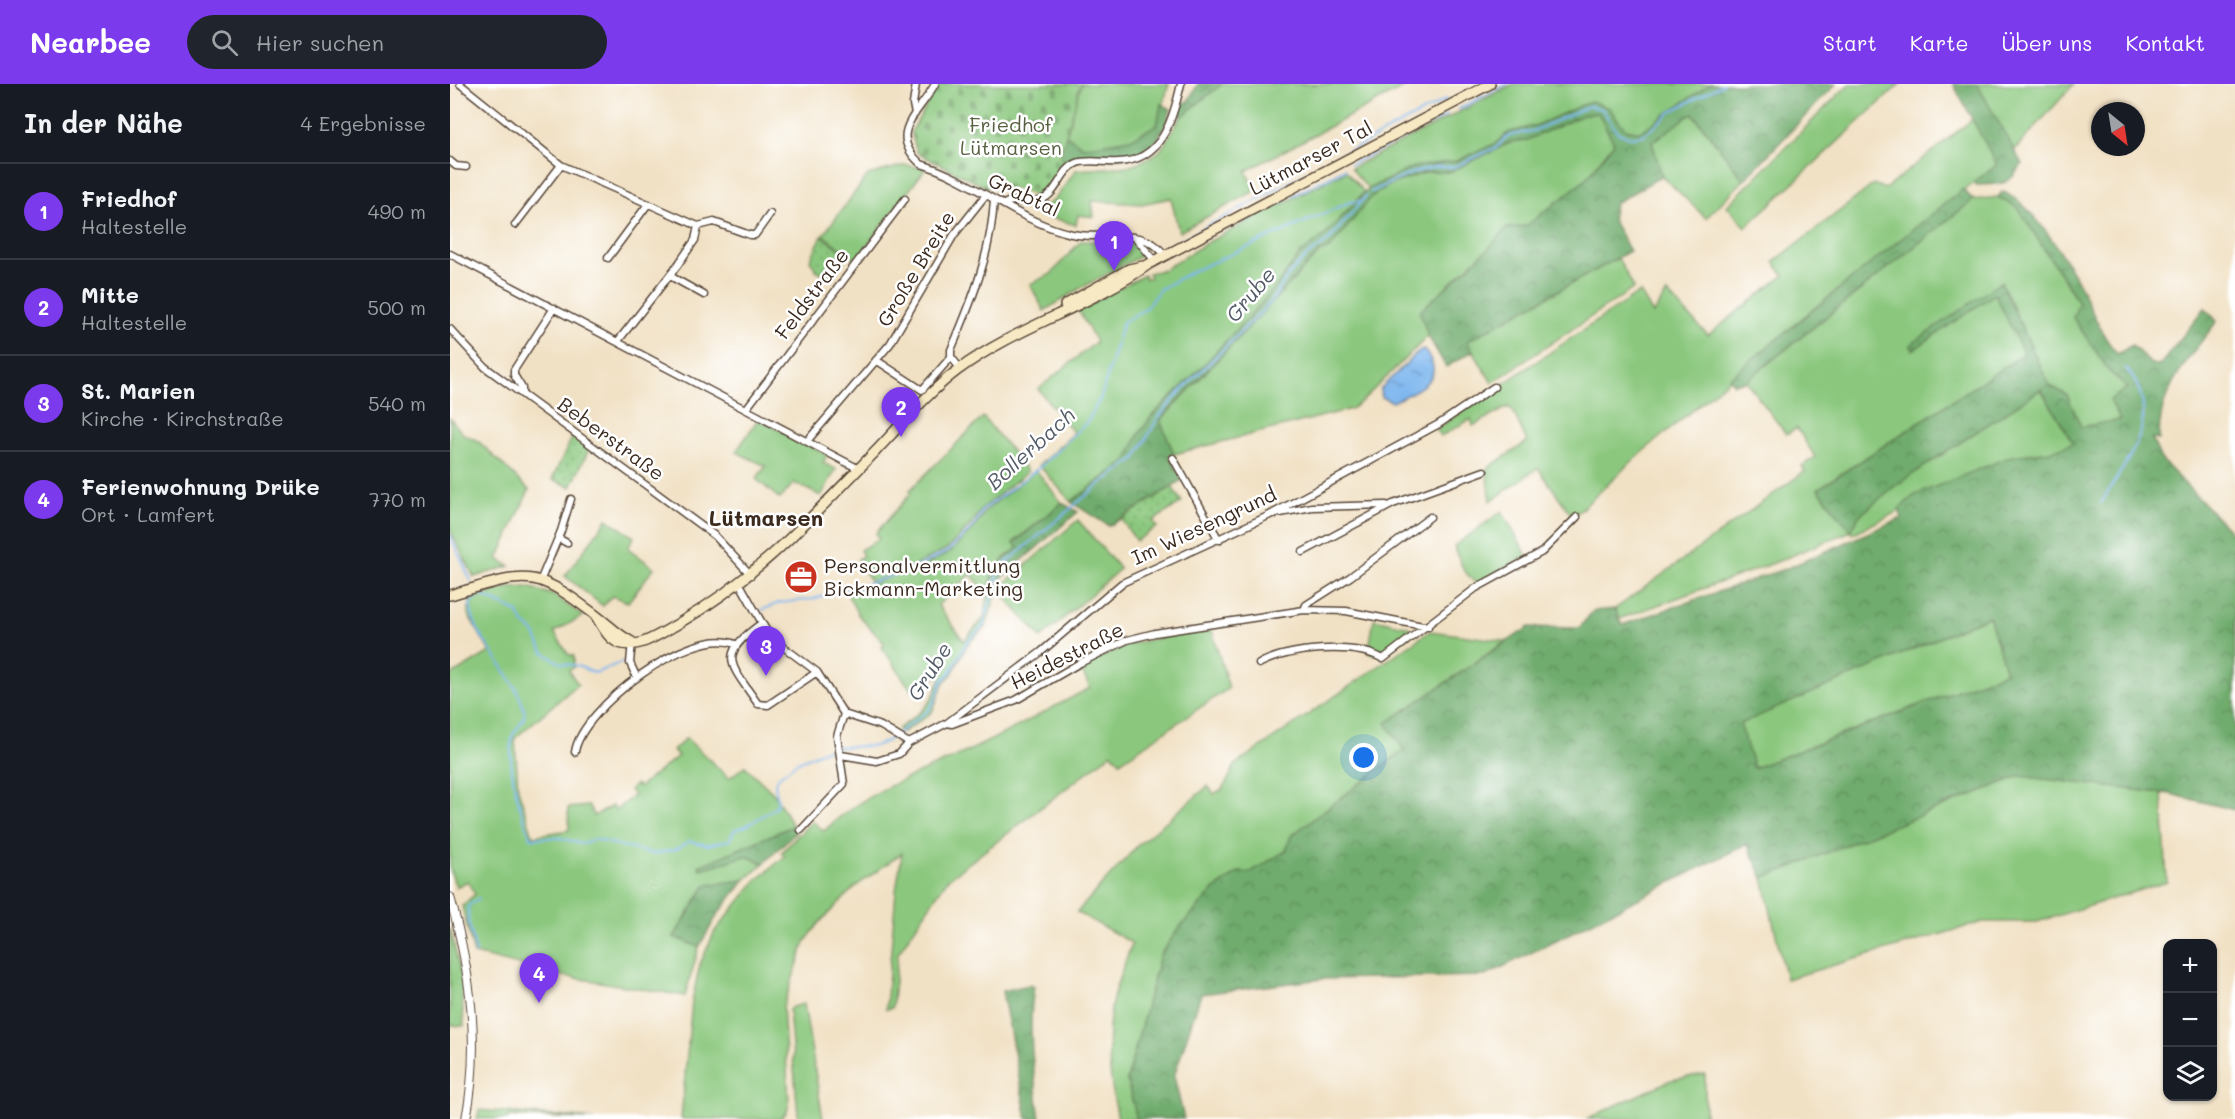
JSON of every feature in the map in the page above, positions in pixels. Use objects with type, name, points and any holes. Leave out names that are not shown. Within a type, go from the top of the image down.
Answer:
[{"type":"main road","name":"Lütmarser Tal","points":[[740,584],[960,368],[1050,316],[1089,290],[1129,269],[1152,263],[1490,84]]},
{"type":"main road","points":[[450,595],[512,578],[541,579],[557,586],[595,615],[611,638],[619,644],[649,640],[740,584]]},
{"type":"street","points":[[460,84],[561,165],[698,226],[714,222],[755,235],[770,214]]},
{"type":"street","name":"Grabtal","points":[[916,84],[913,104],[915,114],[904,135],[907,149],[921,164],[940,171],[985,196],[1064,232],[1096,238],[1135,236],[1149,239],[1159,246],[1165,256]]},
{"type":"street","points":[[915,114],[934,84]]},
{"type":"street","points":[[1004,204],[1010,200],[1035,202],[1046,198],[1068,170],[1080,162],[1129,162],[1149,153],[1170,126],[1181,84]]},
{"type":"street","points":[[450,161],[456,166],[466,167]]},
{"type":"street","points":[[515,225],[561,165]]},
{"type":"street","name":"Große Breite","points":[[808,440],[876,360],[910,312],[954,235],[985,196]]},
{"type":"street","name":"Feldstraße","points":[[746,409],[905,199]]},
{"type":"street","points":[[960,368],[951,357],[951,350],[971,304],[987,256],[994,200]]},
{"type":"street","points":[[608,258],[648,204]]},
{"type":"street","points":[[618,341],[670,276],[695,240],[698,226]]},
{"type":"street","points":[[1135,236],[1145,246],[1152,263]]},
{"type":"street","points":[[450,254],[808,440],[859,469]]},
{"type":"street","points":[[670,276],[704,295]]},
{"type":"street","points":[[522,394],[522,388],[514,375],[514,370],[554,308]]},
{"type":"street","name":"Beberstraße","points":[[450,329],[485,367],[701,525],[728,549],[751,575]]},
{"type":"street","points":[[876,360],[922,390],[951,357]]},
{"type":"street","name":"Im Wiesengrund","points":[[947,723],[1041,652],[1122,583],[1268,516],[1439,424],[1494,387]]},
{"type":"street","points":[[1173,458],[1220,540]]},
{"type":"street","points":[[1303,552],[1393,504],[1484,471]]},
{"type":"street","points":[[541,579],[571,499]]},
{"type":"street","points":[[1268,516],[1312,507],[1371,507],[1393,504]]},
{"type":"street","points":[[1304,610],[1306,605],[1350,578],[1430,517]]},
{"type":"street","points":[[1259,664],[1275,655],[1338,649],[1383,659],[1428,627],[1476,588],[1542,552],[1577,517]]},
{"type":"street","points":[[558,538],[567,543]]},
{"type":"street","points":[[740,584],[770,637],[784,650],[817,672],[844,714],[891,730],[909,743]]},
{"type":"street","name":"Heidestraße","points":[[840,752],[877,761],[899,754],[909,743],[947,723],[952,724],[972,718],[1016,700],[1078,664],[1127,640],[1155,633],[1304,610],[1346,611],[1428,627]]},
{"type":"street","points":[[762,623],[735,644],[731,658],[736,672],[758,704],[762,706],[817,672]]},
{"type":"street","points":[[575,752],[577,741],[584,729],[637,678],[674,653],[720,640],[735,644]]},
{"type":"street","points":[[632,642],[630,663],[637,678]]},
{"type":"street","points":[[801,830],[844,784],[837,730],[844,714]]},
{"type":"street","points":[[450,897],[466,960],[473,1025],[471,1089],[466,1119]]},
{"type":"green space","name":"Friedhof Lütmarsen","points":[[939,84],[1081,84],[1060,156],[1068,164],[1047,191],[1039,197],[1015,189],[985,187],[917,153],[911,132]]},
{"type":"green space","points":[[1081,84],[1169,84],[1157,125],[1131,139],[1083,147],[1066,135]]},
{"type":"green space","points":[[1198,84],[1222,84],[1181,117],[1178,106],[1188,101]]},
{"type":"green space","points":[[1222,84],[1410,84],[1246,171],[1255,191],[1179,232],[1171,198],[1142,204],[1092,201],[1094,217],[1078,215],[1076,225],[1052,218],[1039,210],[1055,199],[1076,170],[1130,166],[1160,151],[1181,117]]},
{"type":"green space","points":[[1513,84],[1710,84],[1640,132],[1625,129],[1609,108],[1591,101],[1538,125],[1508,133],[1495,144],[1457,161],[1414,167],[1368,189],[1351,168]]},
{"type":"green space","points":[[1710,84],[1836,84],[1744,180],[1693,113],[1652,142],[1662,176],[1615,203],[1612,219],[1630,251],[1467,341],[1473,351],[1446,367],[1428,336],[1420,311],[1490,247],[1507,228],[1526,226],[1585,180],[1614,143],[1598,113],[1583,115],[1527,140],[1511,142],[1449,172],[1427,172],[1391,184],[1372,196],[1329,249],[1320,252],[1308,264],[1160,420],[1174,454],[1169,456],[1182,480],[1109,526],[1071,502],[1127,460],[1139,434],[1152,416],[1205,364],[1275,288],[1300,254],[1325,235],[1368,189],[1414,167],[1457,161],[1495,144],[1508,133],[1538,125],[1591,101],[1609,108],[1625,129],[1640,132]]},
{"type":"green space","points":[[1849,84],[1900,84],[1746,227],[1727,206]]},
{"type":"green space","points":[[1953,84],[1977,84],[2022,164],[2013,177],[2004,183],[1976,185],[1974,182],[1997,165]]},
{"type":"green space","points":[[1977,84],[2074,84],[2014,151]]},
{"type":"green space","points":[[1161,104],[1171,109],[1166,124],[1160,136],[1144,151],[1122,158],[1080,159],[1068,164],[1060,156],[1066,135],[1083,147],[1130,139],[1157,125]]},
{"type":"green space","points":[[1598,113],[1614,143],[1585,180],[1526,226],[1507,228],[1490,247],[1420,311],[1428,336],[1361,402],[1351,409],[1174,454],[1160,421],[1308,264],[1320,252],[1329,249],[1372,196],[1391,184],[1427,172],[1449,172],[1511,142],[1527,140],[1583,115]]},
{"type":"green space","points":[[1692,113],[1744,180],[1706,218],[1662,176],[1651,142]]},
{"type":"green space","points":[[1973,119],[1997,165],[1812,310],[1640,454],[1573,517],[1538,468],[1491,501],[1486,469],[1527,442],[1513,411],[1508,407],[1473,426],[1471,419],[1441,436],[1436,429],[1640,292],[1653,314],[1667,293],[1708,335],[1784,275],[1774,262],[1874,184],[1885,189]]},
{"type":"green space","points":[[905,165],[926,168],[856,260],[823,235],[868,175]]},
{"type":"green space","points":[[1346,171],[1364,192],[1325,235],[1300,254],[1275,288],[1205,364],[1152,416],[1139,434],[1127,460],[1071,502],[1039,465],[1074,433],[1038,389],[1096,342],[1078,310],[1144,275],[1146,279],[1150,277],[1148,273],[1163,270],[1208,242]]},
{"type":"green space","points":[[1963,189],[1973,200],[1746,381],[1734,384],[1729,378]]},
{"type":"green space","points":[[2002,192],[2012,196],[2023,205],[2046,232],[2074,275],[2106,339],[2118,354],[2132,345],[2150,363],[2159,366],[2205,308],[2217,321],[2186,362],[2169,390],[2160,422],[2159,440],[2152,439],[2161,459],[2235,536],[2235,810],[2170,794],[2019,776],[1763,878],[1747,844],[1485,976],[1323,979],[1201,994],[1174,1076],[1184,1119],[1137,1119],[1127,1080],[1160,955],[1180,927],[1216,888],[1239,872],[1249,873],[1286,851],[1291,836],[1404,750],[1386,723],[1529,627],[1579,628],[1593,611],[1615,609],[1622,625],[1790,567],[1902,518],[1899,509],[1915,495],[2012,456],[2053,451],[2073,443],[2041,389],[1896,485],[1859,516],[1851,531],[1818,489],[2024,354],[1995,294],[1913,350],[1910,345],[2001,282],[2049,385],[2067,395],[2081,427],[2120,420],[2110,400],[2127,388],[2109,371],[2073,318],[2079,303],[2018,208],[1998,197]],"holes":[[[1989,616],[2006,672],[1754,768],[1740,724]]]},
{"type":"green space","points":[[1998,197],[2018,208],[2079,303],[2109,371],[2128,389],[2120,420],[2081,427],[2067,395],[2049,385],[2001,282],[1913,350],[1995,294],[2024,354],[1818,489],[1851,531],[1774,563],[1619,619],[1615,609],[1805,471],[1802,466],[1815,457],[1797,428],[1786,434],[1746,381],[1973,200]]},
{"type":"green space","points":[[822,236],[848,255],[831,278],[816,270],[810,260]]},
{"type":"green space","points":[[1081,241],[1133,241],[1140,244],[1144,251],[1139,257],[1079,289],[1044,311],[1030,284],[1051,274]]},
{"type":"green space","points":[[1618,258],[1634,288],[1492,383],[1467,341]]},
{"type":"green space","points":[[2041,389],[2074,443],[2053,451],[2012,456],[1852,534],[1851,531],[1859,516],[1896,485]]},
{"type":"green space","points":[[983,417],[1027,472],[982,509],[971,525],[947,549],[916,565],[871,582],[858,559],[863,556],[860,550],[879,539],[876,533],[911,493],[909,491]]},
{"type":"green space","points":[[450,418],[463,434],[478,441],[529,490],[498,559],[510,566],[474,577],[450,530]]},
{"type":"green space","points":[[758,419],[827,455],[823,463],[836,469],[821,496],[794,483],[780,499],[756,479],[766,466],[736,452]]},
{"type":"green space","points":[[573,436],[589,449],[571,487],[552,479]]},
{"type":"green space","points":[[1036,470],[1062,503],[1014,542],[1018,548],[1004,558],[988,595],[995,598],[986,626],[967,645],[952,674],[944,682],[932,712],[903,732],[898,729],[915,717],[931,700],[942,674],[911,690],[882,647],[884,643],[859,616],[847,594],[902,572],[914,571],[950,552],[975,527],[985,511]],"holes":[[[971,574],[988,595],[984,618],[964,641],[938,605]]]},
{"type":"green space","points":[[1172,487],[1182,502],[1153,521],[1157,527],[1136,541],[1121,519]]},
{"type":"green space","points":[[1062,503],[1078,512],[998,581],[995,598],[988,595],[994,568],[1018,548],[1014,543]]},
{"type":"green space","points":[[1502,511],[1527,556],[1475,583],[1463,569],[1454,546]]},
{"type":"green space","points":[[607,519],[634,537],[628,548],[654,568],[628,602],[612,596],[603,606],[565,576]]},
{"type":"green space","points":[[1078,520],[1120,569],[1041,638],[998,589]]},
{"type":"green space","points":[[528,587],[553,595],[583,616],[554,632],[568,654],[574,656],[574,667],[569,671],[578,684],[515,738],[518,789],[533,836],[569,830],[568,808],[589,806],[594,816],[612,806],[616,810],[634,795],[630,790],[636,784],[639,787],[678,756],[673,751],[686,738],[729,778],[745,766],[775,795],[793,826],[699,866],[701,869],[746,856],[764,863],[745,880],[706,885],[674,937],[699,947],[685,996],[563,976],[474,954],[462,906],[475,894],[468,881],[456,887],[450,870],[450,676],[490,652],[468,614],[471,598],[507,588]]},
{"type":"green space","points":[[1990,616],[2006,672],[1754,768],[1739,724]]},
{"type":"green space","points":[[1374,619],[1410,627],[1410,636],[1382,654],[1368,653]]},
{"type":"green space","points":[[1211,628],[1229,688],[1120,762],[1112,753],[947,880],[898,953],[892,1008],[886,1009],[896,891],[902,853],[855,887],[819,923],[805,942],[783,1007],[789,1103],[787,1112],[780,1119],[681,1119],[692,1001],[700,964],[715,931],[756,881],[785,856],[781,853],[812,821],[824,831],[856,805],[874,794],[983,744],[1090,688],[1080,667],[1129,644]]},
{"type":"green space","points":[[1430,631],[1506,641],[1387,723],[1404,750],[1291,836],[1286,851],[1249,874],[1239,872],[1216,888],[1180,927],[1160,955],[1127,1080],[1137,1119],[1118,1119],[1109,1064],[1109,1023],[1115,992],[1132,943],[1077,912],[1138,845],[1208,786],[1214,794],[1223,789],[1236,764]]},
{"type":"green space","points":[[2019,776],[2162,793],[2167,882],[2037,922],[1983,922],[1786,979],[1763,878]]},
{"type":"green space","points":[[793,826],[796,832],[764,863],[746,856],[701,869],[699,866]]},
{"type":"green space","points":[[745,880],[718,914],[699,947],[674,937],[706,885]]},
{"type":"green space","points":[[450,928],[461,975],[464,1026],[450,1025]]},
{"type":"green space","points":[[1029,985],[1034,987],[1031,1036],[1040,1119],[1027,1119],[1002,991]]},
{"type":"green space","points":[[804,1004],[823,1119],[799,1119],[798,1115],[789,1010]]},
{"type":"green space","points":[[1705,1074],[1705,1119],[1586,1119],[1671,1080]]},
{"type":"green space","points":[[479,1110],[595,1119],[508,1116],[508,1119],[477,1119]]},
{"type":"water","points":[[1424,350],[1431,360],[1433,369],[1432,376],[1427,382],[1393,402],[1381,397],[1380,389],[1419,351]]},
{"type":"waterway","points":[[1459,109],[1507,84]]},
{"type":"waterway","name":"Grube","points":[[1371,192],[1412,173],[1435,167],[1454,167],[1497,147],[1507,136],[1533,131],[1589,106],[1602,109],[1618,133],[1631,137],[1644,135],[1672,111],[1723,84]]},
{"type":"waterway","points":[[1176,243],[1447,99]]},
{"type":"waterway","points":[[1351,164],[1447,115]]},
{"type":"waterway","points":[[1292,196],[1345,169]]},
{"type":"waterway","name":"Grube","points":[[477,595],[470,604],[478,630],[512,682],[524,710],[524,718],[512,738],[511,763],[518,802],[531,838],[561,838],[582,844],[594,839],[654,854],[677,849],[689,841],[707,845],[730,840],[734,830],[746,826],[775,808],[778,801],[775,784],[777,778],[796,763],[832,747],[875,746],[887,741],[929,710],[942,681],[950,673],[966,643],[983,626],[1000,568],[1101,483],[1135,459],[1158,418],[1180,392],[1270,303],[1289,274],[1307,256],[1329,240],[1366,196]]},
{"type":"waterway","points":[[1245,221],[1285,200]]},
{"type":"waterway","name":"Bollerbach","points":[[762,610],[779,603],[813,599],[864,585],[917,567],[948,551],[973,527],[983,510],[1040,467],[1088,421],[1101,397],[1123,322],[1145,309],[1160,289],[1193,271],[1350,202],[1360,201]]},
{"type":"waterway","points":[[2101,503],[2131,453],[2139,437],[2143,420],[2143,403],[2138,386],[2126,368]]},
{"type":"waterway","name":"Grube","points":[[450,535],[471,581]]},
{"type":"waterway","name":"Bollerbach","points":[[479,596],[484,596],[517,612],[523,623],[534,632],[543,652],[560,663],[578,666],[595,673],[625,661]]},
{"type":"waterway","points":[[476,953],[468,920],[468,906],[479,898]]},
{"type":"place","name":"Friedhof","points":[[1114,271]]},
{"type":"place","name":"Mitte","points":[[901,437]]},
{"type":"place","name":"Personalvermittlung Bickmann-Marketing","points":[[801,577]]},
{"type":"place","name":"St. Marien","points":[[766,676]]},
{"type":"place","name":"Ferienwohnung Drüke","points":[[539,1003]]},
{"type":"district","name":"Lütmarsen","points":[[766,518]]}]
